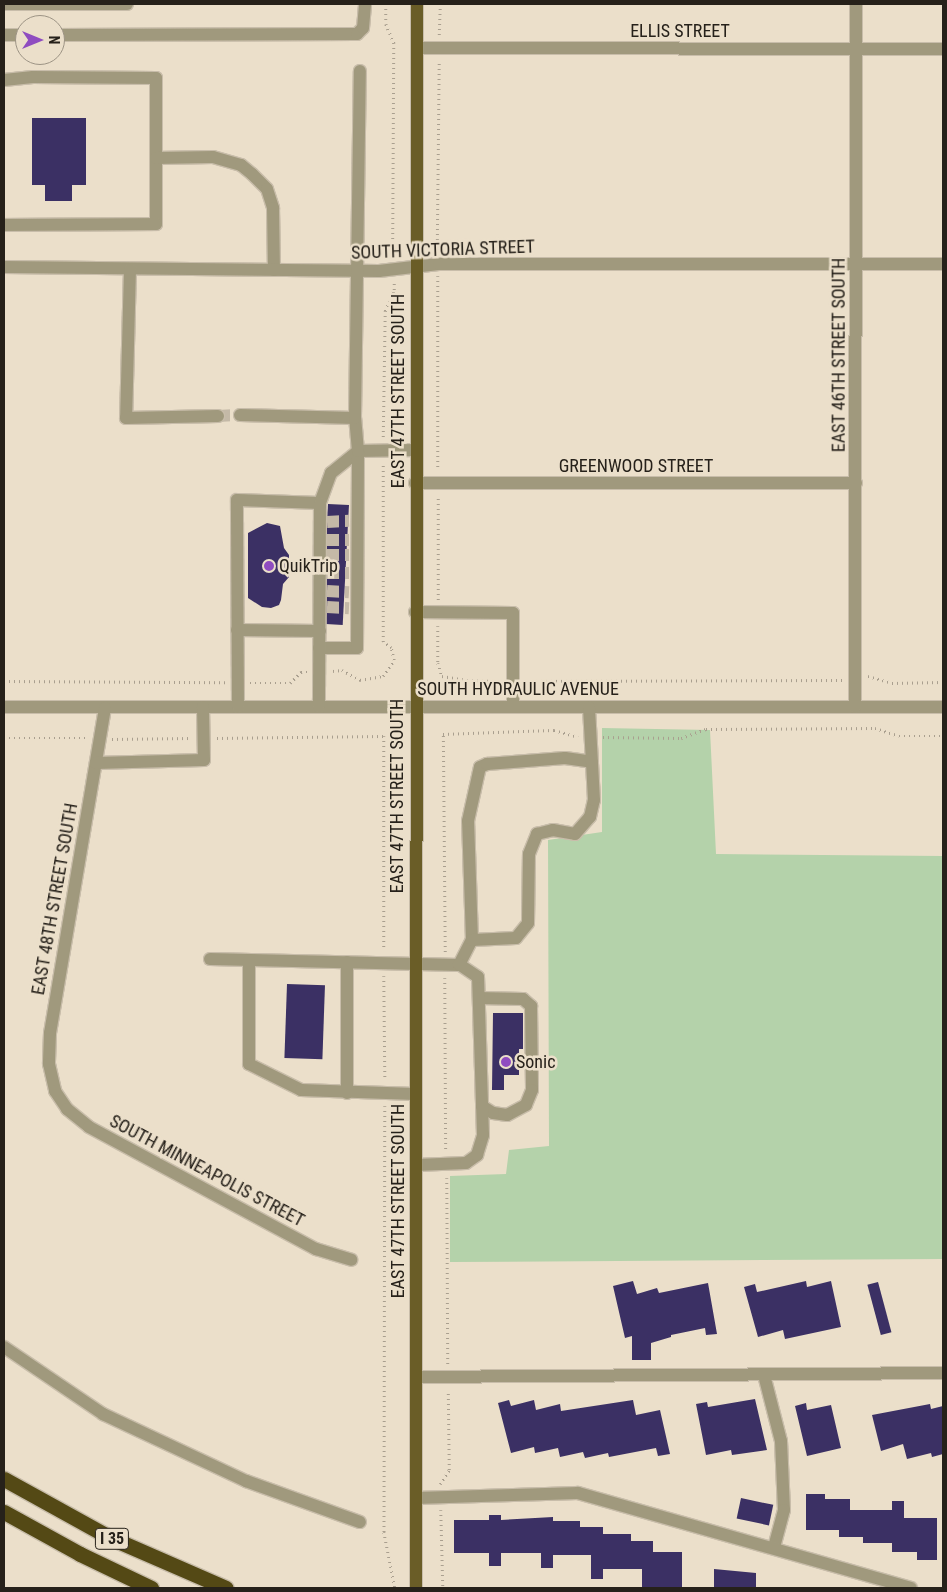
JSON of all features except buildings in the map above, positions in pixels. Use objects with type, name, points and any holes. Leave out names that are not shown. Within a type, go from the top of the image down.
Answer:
[{"type":"highway","name":"I 35","points":[[4,1479],[111,1538],[226,1588]]},
{"type":"highway","name":"I 35","points":[[4,1512],[80,1554],[151,1588]]},
{"type":"main road","name":"EAST 47TH STREET SOUTH","points":[[416,1588],[415,483],[417,4]]},
{"type":"street","points":[[4,4],[127,4]]},
{"type":"street","points":[[65,35],[357,34],[363,28],[365,4]]},
{"type":"street","name":"EAST 46TH STREET SOUTH","points":[[855,707],[856,4]]},
{"type":"street","name":"ELLIS STREET","points":[[417,48],[943,49]]},
{"type":"street","points":[[320,648],[356,648],[353,608],[353,522],[358,451],[355,418],[359,271],[360,71]]},
{"type":"street","points":[[4,80],[33,77],[156,78],[156,224],[4,225]]},
{"type":"street","points":[[156,158],[213,157],[241,165],[252,174],[267,189],[273,208],[274,270]]},
{"type":"street","name":"SOUTH VICTORIA STREET","points":[[4,267],[359,271],[394,270],[439,264],[943,264]]},
{"type":"street","points":[[130,268],[126,418],[218,416]]},
{"type":"street","points":[[240,415],[355,418]]},
{"type":"street","points":[[320,707],[320,631],[324,591],[324,521],[320,502],[331,473],[358,451],[416,450]]},
{"type":"street","name":"GREENWOOD STREET","points":[[415,483],[856,484]]},
{"type":"street","points":[[238,708],[237,500],[320,502]]},
{"type":"street","points":[[415,612],[513,613],[513,707]]},
{"type":"street","points":[[237,630],[320,631]]},
{"type":"street","points":[[472,940],[516,938],[523,932],[528,923],[529,854],[537,834],[553,830],[575,834],[590,817],[594,800],[589,707]]},
{"type":"street","name":"SOUTH HYDRAULIC AVENUE","points":[[4,708],[943,707]]},
{"type":"street","name":"EAST 48TH STREET SOUTH","points":[[58,1096],[50,1074],[50,1033],[105,708]]},
{"type":"street","points":[[96,763],[204,760],[203,708]]},
{"type":"street","points":[[459,964],[472,940],[468,821],[480,767],[487,764],[565,758],[592,762]]},
{"type":"street","points":[[210,959],[459,964],[478,977],[482,1135],[477,1155],[466,1163],[416,1165]]},
{"type":"street","points":[[249,960],[249,1064],[301,1090],[415,1094]]},
{"type":"street","points":[[347,962],[347,1093]]},
{"type":"street","points":[[479,998],[523,998],[531,1006],[532,1090],[526,1105],[508,1115],[493,1113],[482,1106]]},
{"type":"street","name":"SOUTH MINNEAPOLIS STREET","points":[[58,1096],[67,1109],[89,1127],[316,1249],[351,1260]]},
{"type":"street","points":[[4,1347],[103,1414],[246,1481],[360,1522]]},
{"type":"street","points":[[416,1377],[943,1373]]},
{"type":"street","points":[[764,1374],[781,1451],[784,1510],[774,1548]]},
{"type":"street","points":[[416,1498],[578,1493],[911,1588]]},
{"type":"path","points":[[4,681],[290,683],[301,672],[342,670],[360,680],[383,676],[394,660],[392,648],[383,642],[385,311],[394,290],[394,43],[386,24],[386,4]]},
{"type":"path","points":[[4,738],[384,736],[384,1532],[396,1588]]},
{"type":"green space","points":[[602,728],[710,730],[716,854],[943,856],[943,1259],[450,1262],[450,1176],[506,1174],[509,1150],[549,1146],[548,840],[602,832]]},
{"type":"tunnel","points":[[218,416],[240,415]]},
{"type":"tunnel","points":[[327,522],[349,521]]},
{"type":"tunnel","points":[[327,540],[349,540]]},
{"type":"tunnel","points":[[327,555],[349,555]]},
{"type":"tunnel","points":[[327,573],[349,573]]},
{"type":"tunnel","points":[[327,591],[349,592]]},
{"type":"tunnel","points":[[327,607],[349,608]]},
{"type":"place","name":"QuikTrip","points":[[269,566]]},
{"type":"place","name":"Sonic","points":[[506,1062]]}]
